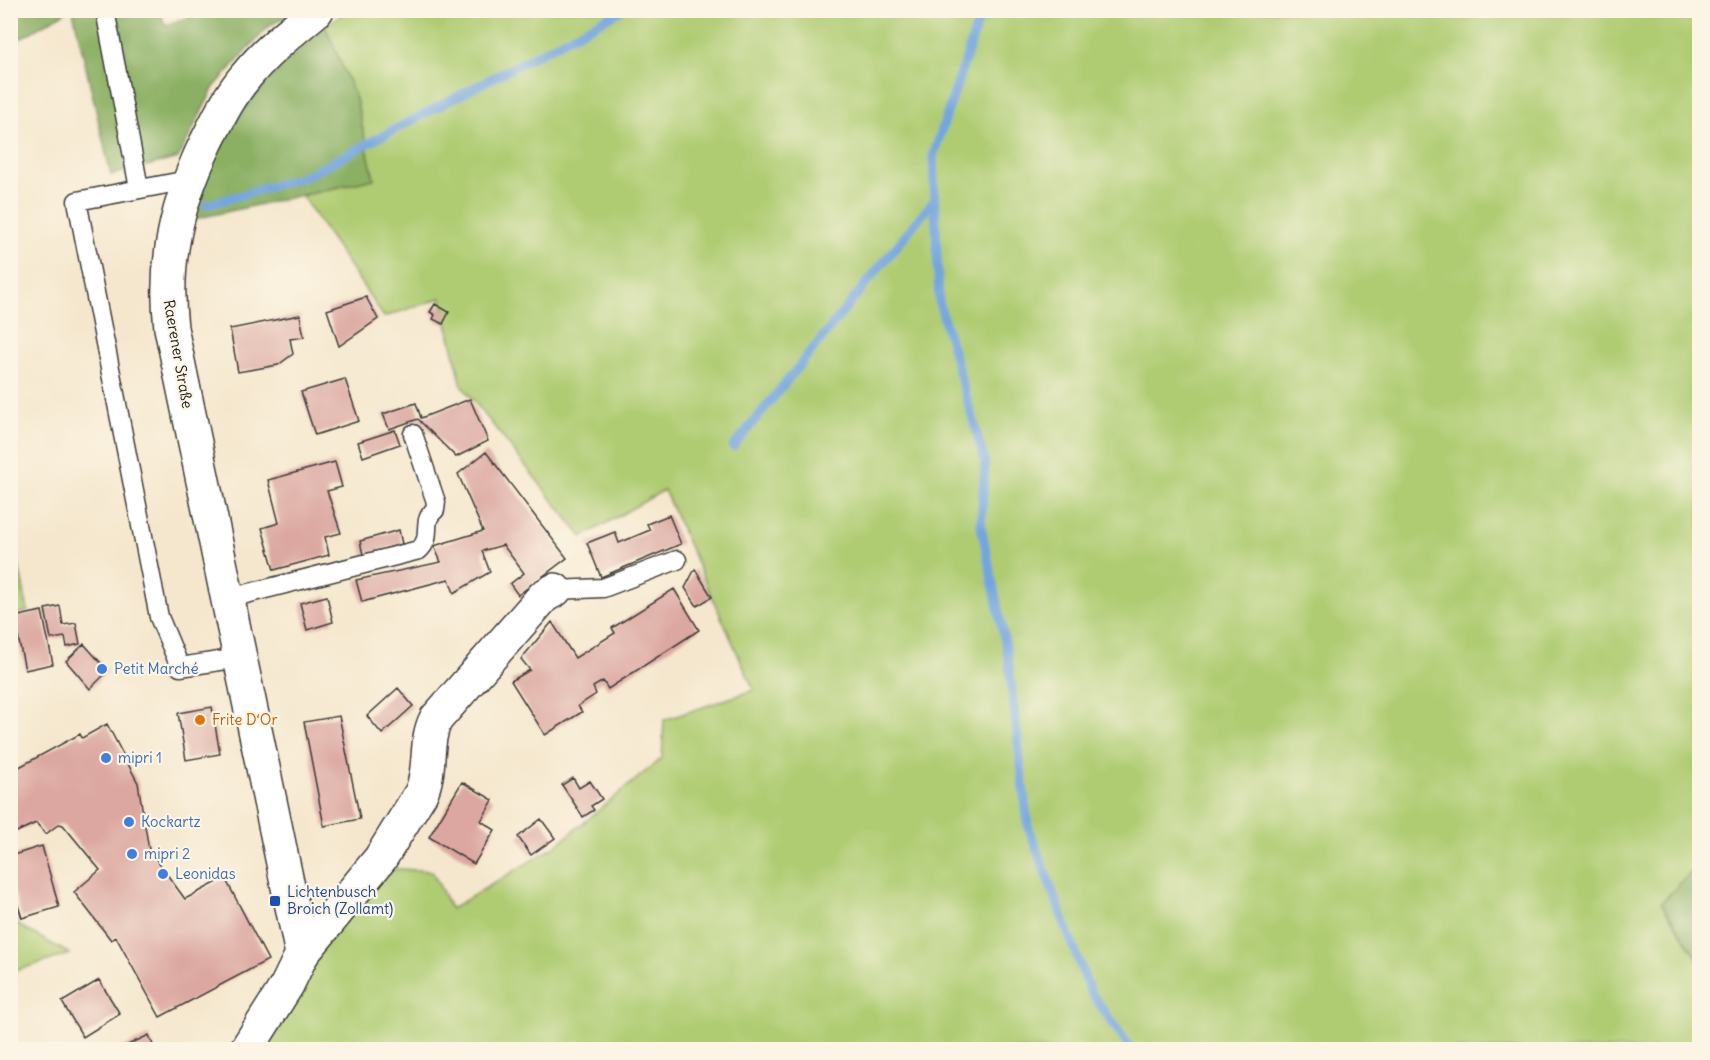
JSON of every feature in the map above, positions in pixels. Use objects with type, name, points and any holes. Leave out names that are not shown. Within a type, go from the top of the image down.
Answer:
[{"type":"street","name":"Raerener Straße","points":[[302,954],[226,599],[171,328],[167,296],[174,226],[188,180],[224,106],[247,75],[279,42],[317,10]]},
{"type":"street","points":[[246,1050],[287,985],[302,954],[380,859],[422,793],[427,782],[430,730],[436,719],[544,596],[555,590]]},
{"type":"lane","points":[[105,10],[139,188]]},
{"type":"lane","points":[[188,180],[77,201],[159,617],[180,667],[239,658]]},
{"type":"lane","points":[[226,599],[419,550],[426,545],[429,535],[426,523],[428,515],[435,510],[436,502],[413,434]]},
{"type":"lane","points":[[555,590],[603,588],[677,560]]},
{"type":"green space","points":[[11,10],[67,10],[67,11],[11,44]]},
{"type":"green space","points":[[349,10],[1699,11],[1700,864],[1661,903],[1699,961],[1699,1049],[267,1050],[324,944],[383,868],[432,871],[451,909],[554,847],[662,758],[664,720],[754,690],[664,490],[582,537],[462,386],[441,298],[384,317],[302,196],[373,179],[356,99],[325,26]]},
{"type":"green space","points":[[73,11],[160,11],[165,25],[208,11],[293,11],[268,27],[214,87],[178,158],[111,175]]},
{"type":"green space","points":[[325,26],[356,99],[374,179],[190,220],[211,164],[237,119],[263,85]]},
{"type":"green space","points":[[10,522],[28,611],[11,616],[10,616]]},
{"type":"green space","points":[[1699,864],[1699,961],[1661,903]]},
{"type":"green space","points":[[10,900],[18,925],[70,954],[11,972]]},
{"type":"building","points":[[366,297],[378,319],[339,346],[327,310]]},
{"type":"building","points":[[435,304],[449,312],[443,324],[433,319],[435,315],[430,312]]},
{"type":"building","points":[[300,315],[304,337],[290,339],[293,354],[278,365],[238,372],[230,329]]},
{"type":"building","points":[[345,379],[359,421],[315,435],[301,392]]},
{"type":"building","points":[[470,399],[488,441],[456,457],[418,419],[389,429],[383,414],[416,403],[421,418]]},
{"type":"building","points":[[395,430],[400,444],[363,457],[358,442]]},
{"type":"building","points":[[486,452],[567,558],[518,595],[510,584],[524,573],[503,545],[482,551],[490,572],[454,593],[449,579],[362,602],[356,580],[441,562],[434,546],[483,531],[458,474]]},
{"type":"building","points":[[335,462],[342,487],[327,491],[341,533],[325,537],[329,555],[274,570],[262,528],[279,523],[268,480]]},
{"type":"building","points":[[669,515],[681,544],[601,577],[587,543],[615,532],[619,543],[650,530],[647,524]]},
{"type":"building","points":[[399,530],[402,544],[363,555],[360,541]]},
{"type":"building","points":[[695,569],[712,597],[697,606],[685,588]]},
{"type":"building","points":[[674,589],[699,630],[608,689],[603,681],[593,687],[596,694],[578,706],[582,712],[545,735],[511,681],[530,670],[521,659],[552,622],[575,658],[615,633],[612,628]]},
{"type":"building","points":[[327,596],[333,622],[307,630],[300,603]]},
{"type":"building","points":[[60,606],[63,625],[76,623],[80,644],[67,647],[65,637],[51,639],[45,609]]},
{"type":"building","points":[[42,611],[53,664],[25,670],[14,617]]},
{"type":"building","points":[[84,644],[108,671],[90,689],[66,661]]},
{"type":"building","points":[[398,688],[413,706],[382,734],[367,716]]},
{"type":"building","points":[[212,707],[220,754],[186,760],[178,713]]},
{"type":"building","points":[[339,716],[360,819],[324,826],[304,722]]},
{"type":"building","points":[[107,724],[138,783],[149,850],[185,899],[225,878],[268,960],[160,1017],[116,937],[111,940],[74,892],[100,870],[63,825],[59,824],[46,834],[36,823],[10,835],[10,772],[80,734],[82,738]]},
{"type":"building","points":[[573,778],[579,788],[590,781],[602,799],[591,806],[594,810],[583,817],[562,785]]},
{"type":"building","points":[[462,782],[493,800],[481,821],[495,830],[474,864],[429,837]]},
{"type":"building","points":[[541,819],[555,838],[531,855],[518,837]]},
{"type":"building","points":[[42,846],[59,907],[22,918],[10,880],[10,856]]},
{"type":"building","points":[[99,980],[120,1014],[83,1037],[62,1002]]},
{"type":"building","points":[[149,1035],[155,1050],[117,1050]]},
{"type":"waterway","points":[[207,205],[306,176],[622,10]]},
{"type":"waterway","points":[[982,10],[933,156],[939,302],[985,462],[981,526],[1008,657],[1028,826],[1090,991],[1132,1050]]},
{"type":"waterway","points":[[733,447],[935,199]]},
{"type":"place","name":"Petit Marché","points":[[102,669]]},
{"type":"place","name":"Frite D‘Or","points":[[200,720]]},
{"type":"place","name":"mipri 1","points":[[106,758]]},
{"type":"place","name":"Kockartz","points":[[129,822]]},
{"type":"place","name":"mipri 2","points":[[132,854]]},
{"type":"place","name":"Leonidas","points":[[163,874]]},
{"type":"place","name":"Lichtenbusch Broich (Zollamt)","points":[[275,901]]}]
